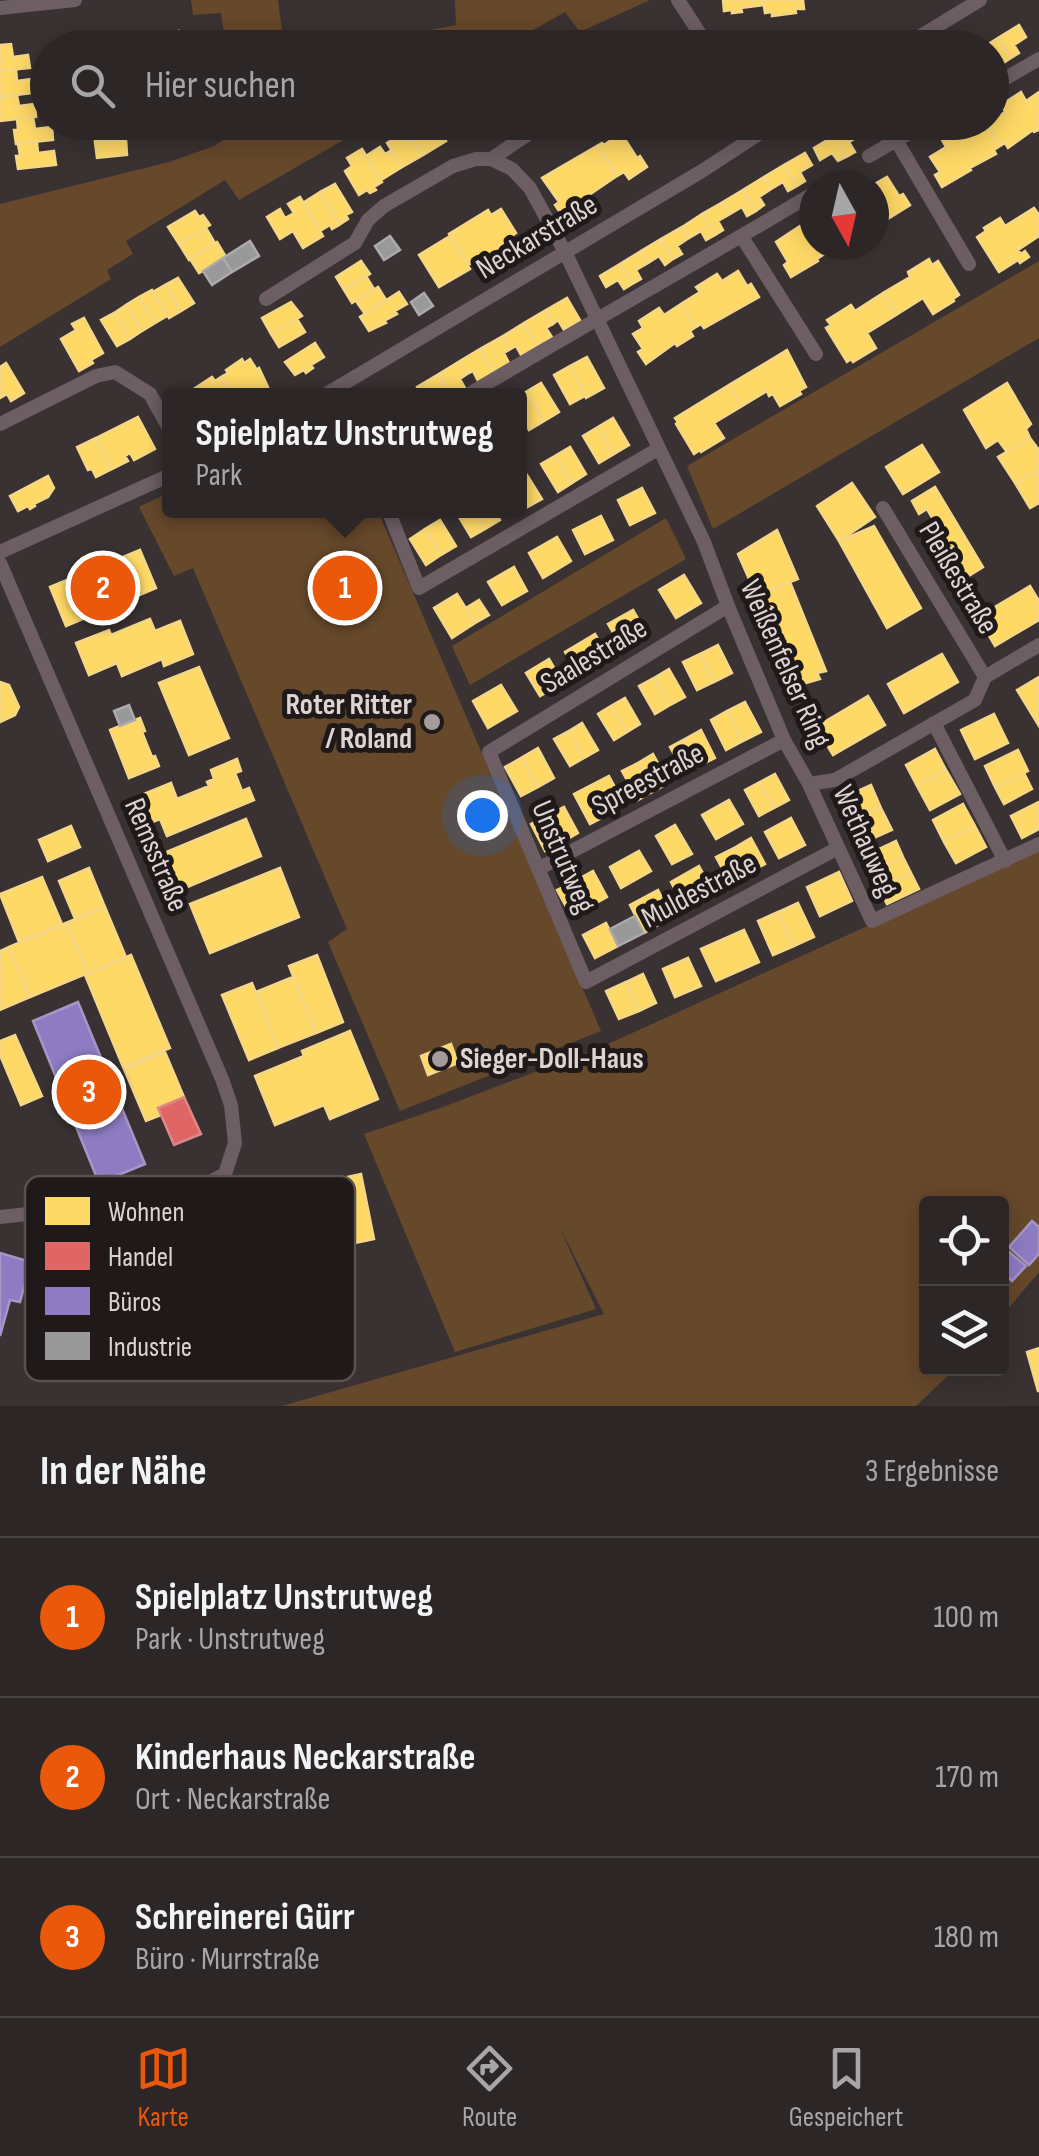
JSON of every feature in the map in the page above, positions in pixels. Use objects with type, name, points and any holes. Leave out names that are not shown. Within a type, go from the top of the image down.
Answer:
[{"type":"street","points":[[0,8],[75,0]]},
{"type":"street","points":[[678,0],[697,30]]},
{"type":"street","points":[[931,30],[980,0]]},
{"type":"street","points":[[1009,76],[1039,59]]},
{"type":"street","points":[[266,299],[355,243],[368,220],[384,206],[453,166],[491,159],[519,140]]},
{"type":"street","name":"Neckarstraße","points":[[336,388],[702,171],[746,140]]},
{"type":"street","points":[[870,156],[896,140],[969,264]]},
{"type":"street","name":"Weißenfelser Ring","points":[[491,159],[512,169],[530,188],[565,252],[704,542],[784,740],[809,784],[834,780],[974,700],[986,677],[1039,645]]},
{"type":"street","points":[[479,388],[799,202]]},
{"type":"street","points":[[742,237],[816,354]]},
{"type":"street","points":[[0,424],[96,376],[115,372],[150,394],[162,416]]},
{"type":"street","points":[[391,518],[420,588],[658,448]]},
{"type":"street","points":[[0,552],[162,478]]},
{"type":"street","name":"Pleißestraße","points":[[883,508],[986,677]]},
{"type":"street","name":"Remsstraße","points":[[0,563],[222,1079],[231,1105],[235,1143],[221,1176]]},
{"type":"street","name":"Saalestraße","points":[[489,752],[728,606]]},
{"type":"street","points":[[934,722],[1006,861],[1039,844]]},
{"type":"street","name":"Spreestraße","points":[[538,869],[784,740]]},
{"type":"street","name":"Unstrutweg","points":[[489,752],[586,982]]},
{"type":"street","name":"Wethauweg","points":[[809,784],[872,921],[1006,861]]},
{"type":"street","name":"Muldestraße","points":[[586,982],[838,848]]},
{"type":"street","name":"Remsstraße","points":[[0,1217],[25,1215]]},
{"type":"shaded area","points":[[191,0],[278,0],[282,30],[224,30],[221,13],[193,15]]},
{"type":"shaded area","points":[[455,0],[650,0],[584,30],[578,30],[565,12],[533,30],[430,30],[456,25]]},
{"type":"shaded area","points":[[224,140],[343,140],[239,200],[225,180],[126,241],[133,254],[107,270],[111,279],[0,347],[0,204],[169,162]]},
{"type":"shaded area","points":[[1039,261],[1039,338],[713,529],[687,466]]},
{"type":"shaded area","points":[[162,496],[162,518],[381,518],[601,1031],[400,1111],[328,942],[347,929],[193,568],[174,576],[139,507]]},
{"type":"shaded area","points":[[666,518],[686,559],[470,685],[452,646]]},
{"type":"shaded area","points":[[1039,848],[1039,1272],[1009,1308],[1009,1196],[919,1196],[919,1376],[948,1376],[916,1406],[282,1406],[604,1314],[560,1228],[596,1309],[455,1352],[364,1134],[608,1044]]},
{"type":"building: Wohnen","points":[[723,0],[763,0],[764,5],[732,13],[724,11]]},
{"type":"building: Wohnen","points":[[763,0],[803,0],[804,9],[772,16],[772,12],[765,13]]},
{"type":"building: Wohnen","points":[[1019,25],[1026,37],[1014,45],[1019,53],[1011,58],[1009,55],[1009,31]]},
{"type":"building: Wohnen","points":[[11,44],[13,57],[28,55],[30,68],[0,71],[0,45]]},
{"type":"building: Wohnen","points":[[16,69],[17,81],[30,79],[30,93],[0,97],[0,71]]},
{"type":"building: Wohnen","points":[[1021,92],[1026,101],[1039,92],[1039,130],[1033,130],[1008,148],[996,140],[1009,140],[1009,100]]},
{"type":"building: Wohnen","points":[[17,95],[19,106],[30,105],[30,118],[0,121],[0,97]]},
{"type":"building: Wohnen","points":[[30,117],[30,140],[53,140],[16,144],[17,119]]},
{"type":"building: Wohnen","points":[[126,140],[127,155],[97,158],[95,142]]},
{"type":"building: Wohnen","points":[[413,140],[445,140],[446,141],[423,155]]},
{"type":"building: Wohnen","points":[[413,140],[423,155],[402,167],[387,143]]},
{"type":"building: Wohnen","points":[[611,140],[625,140],[647,167],[629,179],[624,172],[617,176],[597,146]]},
{"type":"building: Wohnen","points":[[827,140],[836,140],[846,157],[838,161],[832,153],[820,160],[814,148]]},
{"type":"building: Wohnen","points":[[836,140],[852,140],[849,142],[855,152],[846,157]]},
{"type":"building: Wohnen","points":[[942,140],[996,140],[1000,146],[994,150],[996,154],[942,187],[935,175],[940,172],[930,157],[946,147]]},
{"type":"building: Wohnen","points":[[37,142],[38,153],[54,151],[56,165],[18,169],[18,144]]},
{"type":"building: Wohnen","points":[[597,146],[617,176],[561,214],[555,205],[559,202],[542,178]]},
{"type":"building: Wohnen","points":[[380,147],[385,154],[392,150],[402,167],[381,180],[366,156]]},
{"type":"building: Wohnen","points":[[362,149],[382,182],[374,187],[376,190],[359,195],[345,171],[352,166],[347,158]]},
{"type":"building: Wohnen","points":[[805,153],[812,165],[799,170],[797,186],[784,165]]},
{"type":"building: Wohnen","points":[[784,165],[797,186],[788,191],[783,182],[771,189],[764,177]]},
{"type":"building: Wohnen","points":[[764,177],[771,189],[759,197],[764,205],[756,211],[743,190]]},
{"type":"building: Wohnen","points":[[889,180],[899,196],[903,194],[910,205],[889,218]]},
{"type":"building: Wohnen","points":[[335,184],[352,212],[339,225],[320,192]]},
{"type":"building: Wohnen","points":[[743,190],[756,211],[747,216],[742,207],[730,214],[723,202]]},
{"type":"building: Wohnen","points":[[320,192],[339,225],[320,231],[303,203]]},
{"type":"building: Wohnen","points":[[300,197],[323,236],[303,248],[293,231],[280,239],[267,217],[280,209],[285,218],[294,213],[288,204]]},
{"type":"building: Wohnen","points":[[723,202],[730,214],[718,221],[723,230],[715,235],[702,214]]},
{"type":"building: Wohnen","points":[[1034,208],[1039,215],[1039,236],[1018,250],[1029,257],[999,272],[977,237],[1000,218],[1005,226]]},
{"type":"building: Wohnen","points":[[501,209],[516,233],[499,246],[501,249],[468,265],[449,234],[488,210],[491,215]]},
{"type":"building: Wohnen","points":[[195,211],[210,225],[179,244],[168,227]]},
{"type":"building: Wohnen","points":[[702,214],[715,235],[706,240],[701,231],[689,238],[682,227]]},
{"type":"building: Wohnen","points":[[682,227],[689,238],[677,246],[682,254],[673,259],[661,239]]},
{"type":"building: Wohnen","points":[[799,227],[799,260],[818,261],[791,277],[784,265],[788,262],[776,242]]},
{"type":"building: Wohnen","points":[[206,228],[215,243],[189,260],[179,244]]},
{"type":"building: Wohnen","points":[[450,236],[470,269],[439,287],[419,255]]},
{"type":"building: Wohnen","points":[[661,239],[673,259],[665,265],[659,256],[648,263],[641,251]]},
{"type":"building: Wohnen","points":[[217,242],[226,257],[199,273],[190,259]]},
{"type":"building: Wohnen","points":[[641,251],[648,263],[636,270],[641,279],[632,284],[620,264]]},
{"type":"building: Wohnen","points":[[929,259],[932,265],[938,261],[959,295],[933,314],[923,298],[896,315],[883,293],[910,277],[908,272]]},
{"type":"building: Wohnen","points":[[361,261],[370,274],[344,290],[336,277]]},
{"type":"building: Wohnen","points":[[620,264],[632,284],[624,289],[618,280],[606,287],[600,276]]},
{"type":"building: Wohnen","points":[[738,271],[759,297],[704,328],[701,324],[696,327],[681,304],[700,292],[696,287],[717,274],[722,281]]},
{"type":"building: Wohnen","points":[[366,276],[374,289],[352,303],[344,290]]},
{"type":"building: Wohnen","points":[[178,278],[194,303],[181,311],[165,285]]},
{"type":"building: Wohnen","points":[[165,285],[181,311],[169,318],[153,292]]},
{"type":"building: Wohnen","points":[[378,287],[386,300],[365,314],[356,301]]},
{"type":"building: Wohnen","points":[[152,290],[167,316],[155,323],[139,297]]},
{"type":"building: Wohnen","points":[[399,292],[407,304],[386,323],[369,331],[360,317]]},
{"type":"building: Wohnen","points":[[883,293],[896,315],[867,333],[876,348],[847,362],[826,328],[831,325],[827,320],[851,305],[855,311]]},
{"type":"building: Wohnen","points":[[139,297],[155,323],[142,331],[126,305]]},
{"type":"building: Wohnen","points":[[567,298],[580,320],[564,330],[558,320],[553,324],[546,310]]},
{"type":"building: Wohnen","points":[[291,302],[302,316],[271,334],[262,318]]},
{"type":"building: Wohnen","points":[[681,304],[696,327],[690,331],[693,336],[677,346],[675,343],[646,364],[638,352],[643,349],[633,334],[643,328],[639,321],[659,308],[664,315]]},
{"type":"building: Wohnen","points":[[126,305],[142,331],[130,339],[114,313]]},
{"type":"building: Wohnen","points":[[546,310],[553,324],[546,328],[552,337],[537,346],[524,323]]},
{"type":"building: Wohnen","points":[[114,313],[130,339],[117,346],[101,320]]},
{"type":"building: Wohnen","points":[[84,318],[103,353],[79,371],[61,339],[76,330],[72,324]]},
{"type":"building: Wohnen","points":[[297,319],[305,332],[279,347],[271,334]]},
{"type":"building: Wohnen","points":[[524,323],[537,346],[521,355],[516,346],[509,350],[503,336]]},
{"type":"building: Wohnen","points":[[503,336],[509,363],[494,372],[480,349]]},
{"type":"building: Wohnen","points":[[315,343],[324,357],[306,373],[304,370],[295,375],[285,362]]},
{"type":"building: Wohnen","points":[[480,349],[494,372],[478,381],[473,371],[467,374],[460,361]]},
{"type":"building: Wohnen","points":[[787,350],[806,387],[799,391],[801,394],[780,406],[767,391],[742,406],[729,385]]},
{"type":"building: Wohnen","points":[[587,357],[604,388],[586,398],[570,366]]},
{"type":"building: Wohnen","points":[[242,359],[244,363],[250,359],[268,387],[227,388],[221,377],[228,373],[226,370]]},
{"type":"building: Wohnen","points":[[460,361],[467,374],[460,379],[465,388],[448,388],[439,374]]},
{"type":"building: Wohnen","points":[[6,363],[24,393],[11,401],[7,394],[0,398],[0,367]]},
{"type":"building: Wohnen","points":[[570,366],[585,396],[570,404],[554,375]]},
{"type":"building: Wohnen","points":[[439,374],[448,388],[418,388]]},
{"type":"building: Wohnen","points":[[212,377],[215,381],[221,377],[227,388],[195,388]]},
{"type":"building: Wohnen","points":[[541,383],[559,412],[544,421],[527,391]]},
{"type":"building: Wohnen","points":[[1007,383],[1031,424],[1026,429],[1030,438],[1007,452],[998,440],[986,448],[964,410]]},
{"type":"building: Wohnen","points":[[729,385],[742,406],[714,423],[724,438],[694,454],[675,418]]},
{"type":"building: Wohnen","points":[[527,394],[544,421],[529,430],[527,427]]},
{"type":"building: Wohnen","points":[[138,417],[155,449],[134,460],[130,453],[125,456],[128,461],[112,469],[96,438]]},
{"type":"building: Wohnen","points":[[613,418],[629,445],[614,454],[598,427]]},
{"type":"building: Wohnen","points":[[598,427],[614,454],[599,463],[583,436]]},
{"type":"building: Wohnen","points":[[96,438],[112,469],[96,477],[92,469],[88,470],[77,447]]},
{"type":"building: Wohnen","points":[[1030,438],[1039,450],[1039,471],[1015,483],[998,457]]},
{"type":"building: Wohnen","points":[[922,445],[939,472],[903,494],[886,467]]},
{"type":"building: Wohnen","points":[[570,447],[586,474],[572,483],[555,456]]},
{"type":"building: Wohnen","points":[[555,456],[572,483],[558,492],[541,464]]},
{"type":"building: Wohnen","points":[[1039,471],[1039,503],[1030,508],[1015,483]]},
{"type":"building: Wohnen","points":[[527,475],[542,499],[527,507]]},
{"type":"building: Wohnen","points":[[48,476],[54,488],[48,497],[30,509],[28,506],[18,511],[10,496]]},
{"type":"building: Wohnen","points":[[852,483],[875,517],[839,541],[817,506]]},
{"type":"building: Wohnen","points":[[935,487],[983,567],[959,582],[926,526],[934,521],[927,509],[919,514],[912,501]]},
{"type":"building: Wohnen","points":[[642,488],[655,513],[630,525],[618,500]]},
{"type":"building: Wohnen","points":[[601,516],[613,540],[585,554],[573,530]]},
{"type":"building: Wohnen","points":[[460,518],[479,518],[485,529],[471,537]]},
{"type":"building: Wohnen","points":[[479,518],[499,518],[500,520],[485,529]]},
{"type":"building: Wohnen","points":[[440,520],[456,546],[441,555],[425,529]]},
{"type":"building: Wohnen","points":[[874,526],[921,608],[887,628],[839,541]]},
{"type":"building: Wohnen","points":[[425,529],[441,555],[426,565],[410,539]]},
{"type":"building: Wohnen","points":[[777,530],[798,579],[756,595],[738,554]]},
{"type":"building: Wohnen","points":[[557,537],[571,561],[543,578],[529,553]]},
{"type":"building: Wohnen","points":[[140,550],[156,588],[66,626],[50,587]]},
{"type":"building: Wohnen","points":[[514,567],[527,591],[502,605],[488,582]]},
{"type":"building: Wohnen","points":[[684,575],[701,603],[676,618],[659,590]]},
{"type":"building: Wohnen","points":[[790,582],[826,671],[817,673],[820,679],[796,686],[756,595]]},
{"type":"building: Wohnen","points":[[1030,586],[1039,601],[1039,620],[995,646],[978,617]]},
{"type":"building: Wohnen","points":[[457,594],[475,623],[452,638],[434,608]]},
{"type":"building: Wohnen","points":[[479,600],[489,615],[475,623],[466,608]]},
{"type":"building: Wohnen","points":[[633,610],[647,634],[622,648],[608,624]]},
{"type":"building: Wohnen","points":[[150,619],[155,631],[180,621],[193,654],[164,666],[162,659],[122,676],[117,663],[89,675],[76,643],[109,630],[111,635]]},
{"type":"building: Wohnen","points":[[595,634],[609,657],[579,675],[565,652]]},
{"type":"building: Wohnen","points":[[718,645],[732,673],[714,682],[700,654]]},
{"type":"building: Wohnen","points":[[700,654],[714,682],[697,690],[683,662]]},
{"type":"building: Wohnen","points":[[942,654],[958,682],[904,713],[888,684]]},
{"type":"building: Wohnen","points":[[549,659],[563,683],[540,696],[526,673]]},
{"type":"building: Wohnen","points":[[199,667],[229,738],[189,755],[159,683]]},
{"type":"building: Wohnen","points":[[669,669],[685,697],[670,705],[654,678]]},
{"type":"building: Wohnen","points":[[1039,677],[1039,726],[1017,690]]},
{"type":"building: Wohnen","points":[[654,678],[670,705],[655,714],[639,686]]},
{"type":"building: Wohnen","points":[[0,682],[9,685],[19,707],[15,715],[0,722]]},
{"type":"building: Wohnen","points":[[501,685],[517,711],[488,728],[473,701]]},
{"type":"building: Wohnen","points":[[868,696],[885,725],[833,755],[816,727]]},
{"type":"building: Wohnen","points":[[625,698],[640,724],[627,732],[611,706]]},
{"type":"building: Wohnen","points":[[745,702],[761,732],[743,741],[727,711]]},
{"type":"building: Wohnen","points":[[611,706],[627,732],[614,740],[598,714]]},
{"type":"building: Wohnen","points":[[727,711],[743,741],[726,750],[711,720]]},
{"type":"building: Wohnen","points":[[994,714],[1008,743],[975,759],[961,730]]},
{"type":"building: Wohnen","points":[[140,718],[145,731],[142,732],[159,766],[129,778],[110,730]]},
{"type":"building: Wohnen","points":[[582,723],[598,750],[584,758],[569,731]]},
{"type":"building: Wohnen","points":[[701,730],[715,758],[699,766],[685,739]]},
{"type":"building: Wohnen","points":[[569,731],[584,758],[570,766],[554,739]]},
{"type":"building: Wohnen","points":[[685,739],[699,766],[685,774],[670,747]]},
{"type":"building: Wohnen","points":[[538,748],[554,778],[538,787],[521,758]]},
{"type":"building: Wohnen","points":[[935,749],[946,770],[917,786],[906,765]]},
{"type":"building: Wohnen","points":[[1018,750],[1028,771],[995,787],[985,766]]},
{"type":"building: Wohnen","points":[[653,754],[669,783],[654,791],[638,763]]},
{"type":"building: Wohnen","points":[[521,758],[538,787],[521,796],[505,767]]},
{"type":"building: Wohnen","points":[[237,759],[241,771],[235,773],[242,791],[249,788],[254,800],[167,836],[160,819],[150,823],[144,816],[139,796],[171,783],[177,799],[209,786],[207,782],[214,779],[211,770]]},
{"type":"building: Wohnen","points":[[638,763],[654,791],[638,800],[622,771]]},
{"type":"building: Wohnen","points":[[946,770],[960,794],[930,810],[917,786]]},
{"type":"building: Wohnen","points":[[1024,773],[1032,789],[1004,804],[995,787]]},
{"type":"building: Wohnen","points":[[775,774],[789,800],[774,808],[760,782]]},
{"type":"building: Wohnen","points":[[609,776],[625,806],[590,824],[574,794]]},
{"type":"building: Wohnen","points":[[760,782],[774,808],[759,816],[745,790]]},
{"type":"building: Wohnen","points":[[871,785],[881,808],[848,822],[838,800]]},
{"type":"building: Wohnen","points":[[729,800],[743,824],[716,839],[702,815]]},
{"type":"building: Wohnen","points":[[1039,802],[1039,829],[1022,838],[1011,816]]},
{"type":"building: Wohnen","points":[[963,804],[975,826],[944,842],[933,820]]},
{"type":"building: Wohnen","points":[[564,807],[578,833],[564,841],[550,814]]},
{"type":"building: Wohnen","points":[[881,808],[892,830],[858,845],[848,822]]},
{"type":"building: Wohnen","points":[[550,814],[564,841],[545,851],[531,824]]},
{"type":"building: Wohnen","points":[[791,818],[805,845],[779,858],[765,832]]},
{"type":"building: Wohnen","points":[[246,819],[261,856],[173,893],[157,856]]},
{"type":"building: Wohnen","points":[[675,825],[692,854],[672,864],[656,836]]},
{"type":"building: Wohnen","points":[[71,826],[80,847],[48,861],[39,840]]},
{"type":"building: Wohnen","points":[[975,826],[986,847],[956,863],[944,842]]},
{"type":"building: Wohnen","points":[[751,838],[765,864],[747,874],[734,848]]},
{"type":"building: Wohnen","points":[[896,841],[903,857],[872,872],[864,856]]},
{"type":"building: Wohnen","points":[[734,848],[747,874],[730,883],[716,857]]},
{"type":"building: Wohnen","points":[[639,851],[651,871],[621,888],[610,867]]},
{"type":"building: Wohnen","points":[[903,857],[911,873],[879,888],[872,872]]},
{"type":"building: Wohnen","points":[[699,866],[713,891],[684,907],[671,882]]},
{"type":"building: Wohnen","points":[[89,868],[105,907],[75,919],[59,881]]},
{"type":"building: Wohnen","points":[[280,868],[299,917],[210,953],[190,904]]},
{"type":"building: Wohnen","points":[[593,871],[607,897],[589,907],[575,881]]},
{"type":"building: Wohnen","points":[[839,872],[852,901],[820,916],[807,887]]},
{"type":"building: Wohnen","points":[[911,873],[919,889],[887,904],[879,888]]},
{"type":"building: Wohnen","points":[[42,877],[62,924],[19,942],[0,894]]},
{"type":"building: Wohnen","points":[[575,881],[589,907],[571,916],[557,890]]},
{"type":"building: Wohnen","points":[[658,890],[672,917],[644,933],[630,905]]},
{"type":"building: Wohnen","points":[[798,903],[814,937],[794,946],[778,912]]},
{"type":"building: Wohnen","points":[[105,907],[126,957],[88,973],[66,923]]},
{"type":"building: Wohnen","points":[[778,912],[794,946],[773,955],[758,921]]},
{"type":"building: Wohnen","points":[[66,923],[88,973],[30,997],[9,947]]},
{"type":"building: Wohnen","points":[[606,923],[618,946],[595,958],[583,935]]},
{"type":"building: Wohnen","points":[[744,930],[759,962],[716,981],[701,949]]},
{"type":"building: Wohnen","points":[[9,947],[30,997],[0,1010],[0,951]]},
{"type":"building: Wohnen","points":[[131,955],[170,1048],[123,1067],[85,975]]},
{"type":"building: Wohnen","points":[[317,955],[343,1022],[316,1033],[289,966]]},
{"type":"building: Wohnen","points":[[688,958],[701,986],[675,997],[663,969]]},
{"type":"building: Wohnen","points":[[643,974],[656,1003],[639,1011],[626,982]]},
{"type":"building: Wohnen","points":[[293,977],[316,1033],[278,1048],[256,992]]},
{"type":"building: Wohnen","points":[[626,982],[639,1011],[619,1019],[606,991]]},
{"type":"building: Wohnen","points":[[252,983],[278,1048],[249,1060],[222,995]]},
{"type":"building: Wohnen","points":[[350,1031],[378,1099],[330,1119],[324,1105],[275,1125],[255,1076]]},
{"type":"building: Wohnen","points":[[15,1035],[42,1096],[21,1105],[0,1055],[0,1041]]},
{"type":"building: Wohnen","name":"Sieger-Doll-Haus","points":[[451,1044],[458,1063],[428,1075],[421,1056]]},
{"type":"building: Wohnen","points":[[165,1052],[184,1097],[158,1108],[161,1115],[146,1121],[124,1069]]},
{"type":"building: Wohnen","points":[[361,1174],[374,1239],[355,1243],[355,1176],[352,1176]]},
{"type":"building: Wohnen","points":[[1039,1348],[1039,1391],[1038,1391],[1027,1352]]},
{"type":"building: Handel","points":[[184,1097],[201,1134],[174,1145],[158,1108]]},
{"type":"building: Büros","points":[[78,1002],[145,1164],[116,1176],[96,1176],[33,1021]]},
{"type":"building: Büros","points":[[1032,1221],[1039,1227],[1039,1254],[1029,1265],[1009,1247]]},
{"type":"building: Büros","points":[[1009,1252],[1026,1266],[1012,1281],[1009,1278]]},
{"type":"building: Büros","points":[[0,1253],[25,1260],[25,1284],[20,1302],[10,1300],[0,1336]]},
{"type":"building: Industrie","points":[[390,236],[400,250],[384,260],[375,246]]},
{"type":"building: Industrie","points":[[250,241],[259,256],[232,272],[223,258]]},
{"type":"building: Industrie","points":[[223,258],[232,272],[212,285],[203,271]]},
{"type":"building: Industrie","points":[[424,293],[433,306],[419,315],[411,302]]},
{"type":"building: Industrie","points":[[129,705],[135,720],[120,726],[114,711]]},
{"type":"building: Industrie","points":[[635,916],[644,933],[618,946],[610,929]]},
{"type":"place","name":"Kinderhaus Neckarstraße","points":[[103,588]]},
{"type":"place","name":"Spielplatz Unstrutweg","points":[[345,588]]},
{"type":"place","name":"Roter Ritter / Roland","points":[[432,722]]},
{"type":"place","name":"Sieger-Doll-Haus","points":[[440,1059]]},
{"type":"place","name":"Schreinerei Gürr","points":[[89,1092]]}]
